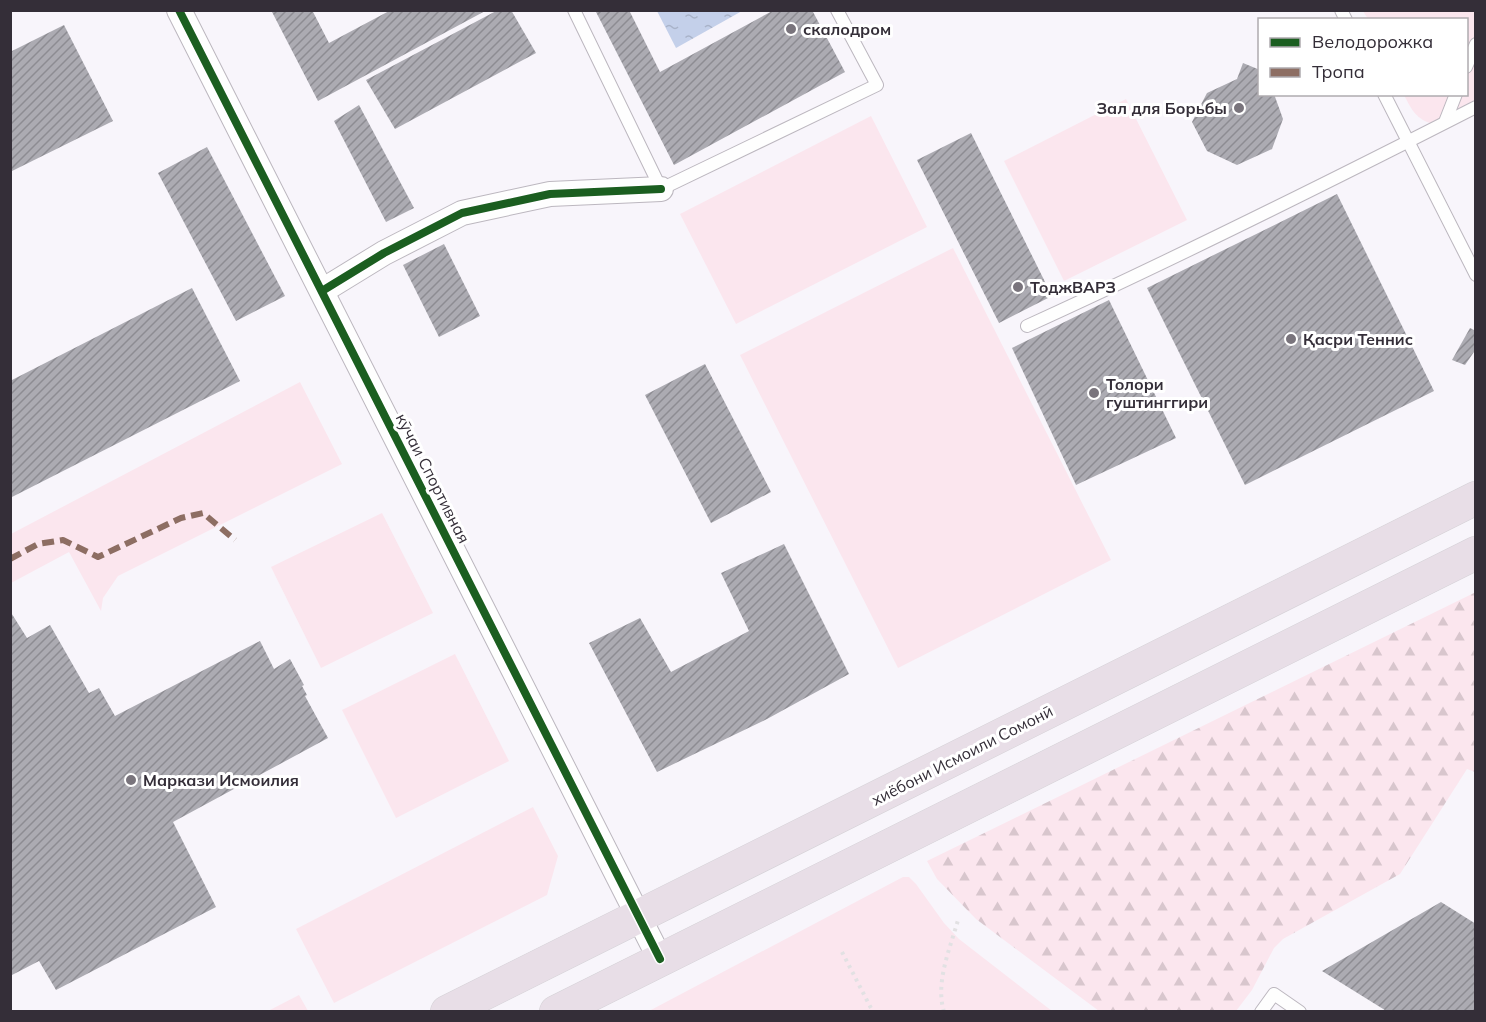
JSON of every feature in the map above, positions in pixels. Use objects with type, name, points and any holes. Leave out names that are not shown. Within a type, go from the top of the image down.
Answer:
[{"type":"highway","name":"хиёбони Исмоили Сомонӣ","points":[[447,1011],[1476,498]]},
{"type":"highway","points":[[556,1011],[1476,553]]},
{"type":"street","name":"кӯчаи Спортивная","points":[[179,10],[660,959]]},
{"type":"street","points":[[322,291],[384,253],[462,213],[550,194],[661,189]]},
{"type":"lane","points":[[574,10],[661,189],[877,85],[837,10]]},
{"type":"lane","points":[[1468,64],[1476,44]]},
{"type":"lane","points":[[1385,96],[1476,276]]},
{"type":"lane","points":[[1446,122],[1455,96]]},
{"type":"lane","points":[[1027,326],[1136,276],[1476,107]]},
{"type":"lane","points":[[1261,1011],[1274,994],[1300,1011]]},
{"type":"path","points":[[944,1011],[940,987],[958,920]]},
{"type":"path","points":[[842,952],[873,1011]]},
{"type":"green space","points":[[1363,11],[1475,11],[1475,100],[1430,123],[1417,115],[1405,96],[1468,96],[1468,18],[1367,18]]},
{"type":"green space","points":[[1126,99],[1187,220],[1064,281],[1004,161]]},
{"type":"green space","points":[[871,116],[927,227],[736,324],[680,214]]},
{"type":"green space","points":[[953,248],[1111,560],[898,668],[740,355]]},
{"type":"green space","points":[[300,382],[342,464],[118,576],[103,598],[101,611],[69,552],[11,583],[11,534]]},
{"type":"green space","points":[[382,513],[433,613],[321,668],[271,567]]},
{"type":"green space","points":[[1476,592],[1475,772],[1467,769],[1400,874],[1283,939],[1274,948],[1252,990],[1236,1011],[1099,1011],[976,919],[937,879],[927,861]]},
{"type":"green space","points":[[455,654],[509,761],[396,818],[342,710]]},
{"type":"green space","points":[[533,807],[558,856],[547,895],[334,1003],[296,929]]},
{"type":"green space","points":[[903,877],[909,877],[916,884],[944,923],[959,939],[1052,1011],[649,1011]]},
{"type":"green space","points":[[299,995],[308,1011],[268,1011]]},
{"type":"water","points":[[657,11],[742,11],[676,48]]},
{"type":"building","points":[[271,10],[312,10],[329,43],[391,10],[487,10],[318,101]]},
{"type":"building","points":[[498,10],[511,10],[536,53],[395,129],[366,80]]},
{"type":"building","points":[[595,10],[629,10],[660,72],[774,10],[812,10],[845,72],[674,165]]},
{"type":"building","points":[[64,25],[113,121],[10,172],[10,52]]},
{"type":"building","name":"Зал для Борьбы","points":[[1243,63],[1258,69],[1258,96],[1275,96],[1283,119],[1272,149],[1237,165],[1207,151],[1192,122],[1207,93],[1237,79]]},
{"type":"building","points":[[359,105],[414,208],[386,222],[334,121]]},
{"type":"building","points":[[971,133],[1052,296],[999,323],[917,160]]},
{"type":"building","points":[[207,147],[285,296],[236,321],[158,173]]},
{"type":"building","name":"Қасри Теннис","points":[[1337,194],[1434,391],[1245,485],[1147,288]]},
{"type":"building","points":[[444,244],[480,316],[439,337],[403,265]]},
{"type":"building","points":[[192,288],[240,381],[10,498],[10,381]]},
{"type":"building","name":"Толори гуштинггири","points":[[1109,300],[1176,438],[1076,485],[1012,348]]},
{"type":"building","points":[[1470,328],[1476,331],[1476,349],[1465,365],[1452,360]]},
{"type":"building","points":[[705,364],[771,492],[711,523],[645,395]]},
{"type":"building","points":[[784,544],[849,674],[767,719],[657,772],[589,643],[640,618],[671,672],[749,631],[721,573]]},
{"type":"building","name":"Маркази Исмоилия","points":[[10,611],[27,638],[50,625],[89,693],[99,688],[115,716],[260,641],[274,669],[290,659],[304,685],[302,686],[307,695],[305,696],[328,738],[173,822],[216,907],[56,990],[39,961],[12,975],[10,972]]},
{"type":"building","points":[[1441,902],[1476,924],[1476,1012],[1388,1012],[1322,971]]},
{"type":"marked path","points":[[10,559],[38,544],[63,540],[98,557],[181,518],[203,513],[235,540]]},
{"type":"cycle path","points":[[179,10],[660,959]]},
{"type":"cycle path","points":[[322,291],[384,253],[462,213],[550,194],[661,189]]},
{"type":"place","name":"скалодром","points":[[791,29]]},
{"type":"place","name":"Зал для Борьбы","points":[[1239,108]]},
{"type":"place","name":"ТоджВАРЗ","points":[[1018,287]]},
{"type":"place","name":"Қасри Теннис","points":[[1291,339]]},
{"type":"place","name":"Толори гуштинггири","points":[[1094,393]]},
{"type":"place","name":"Маркази Исмоилия","points":[[131,780]]}]
